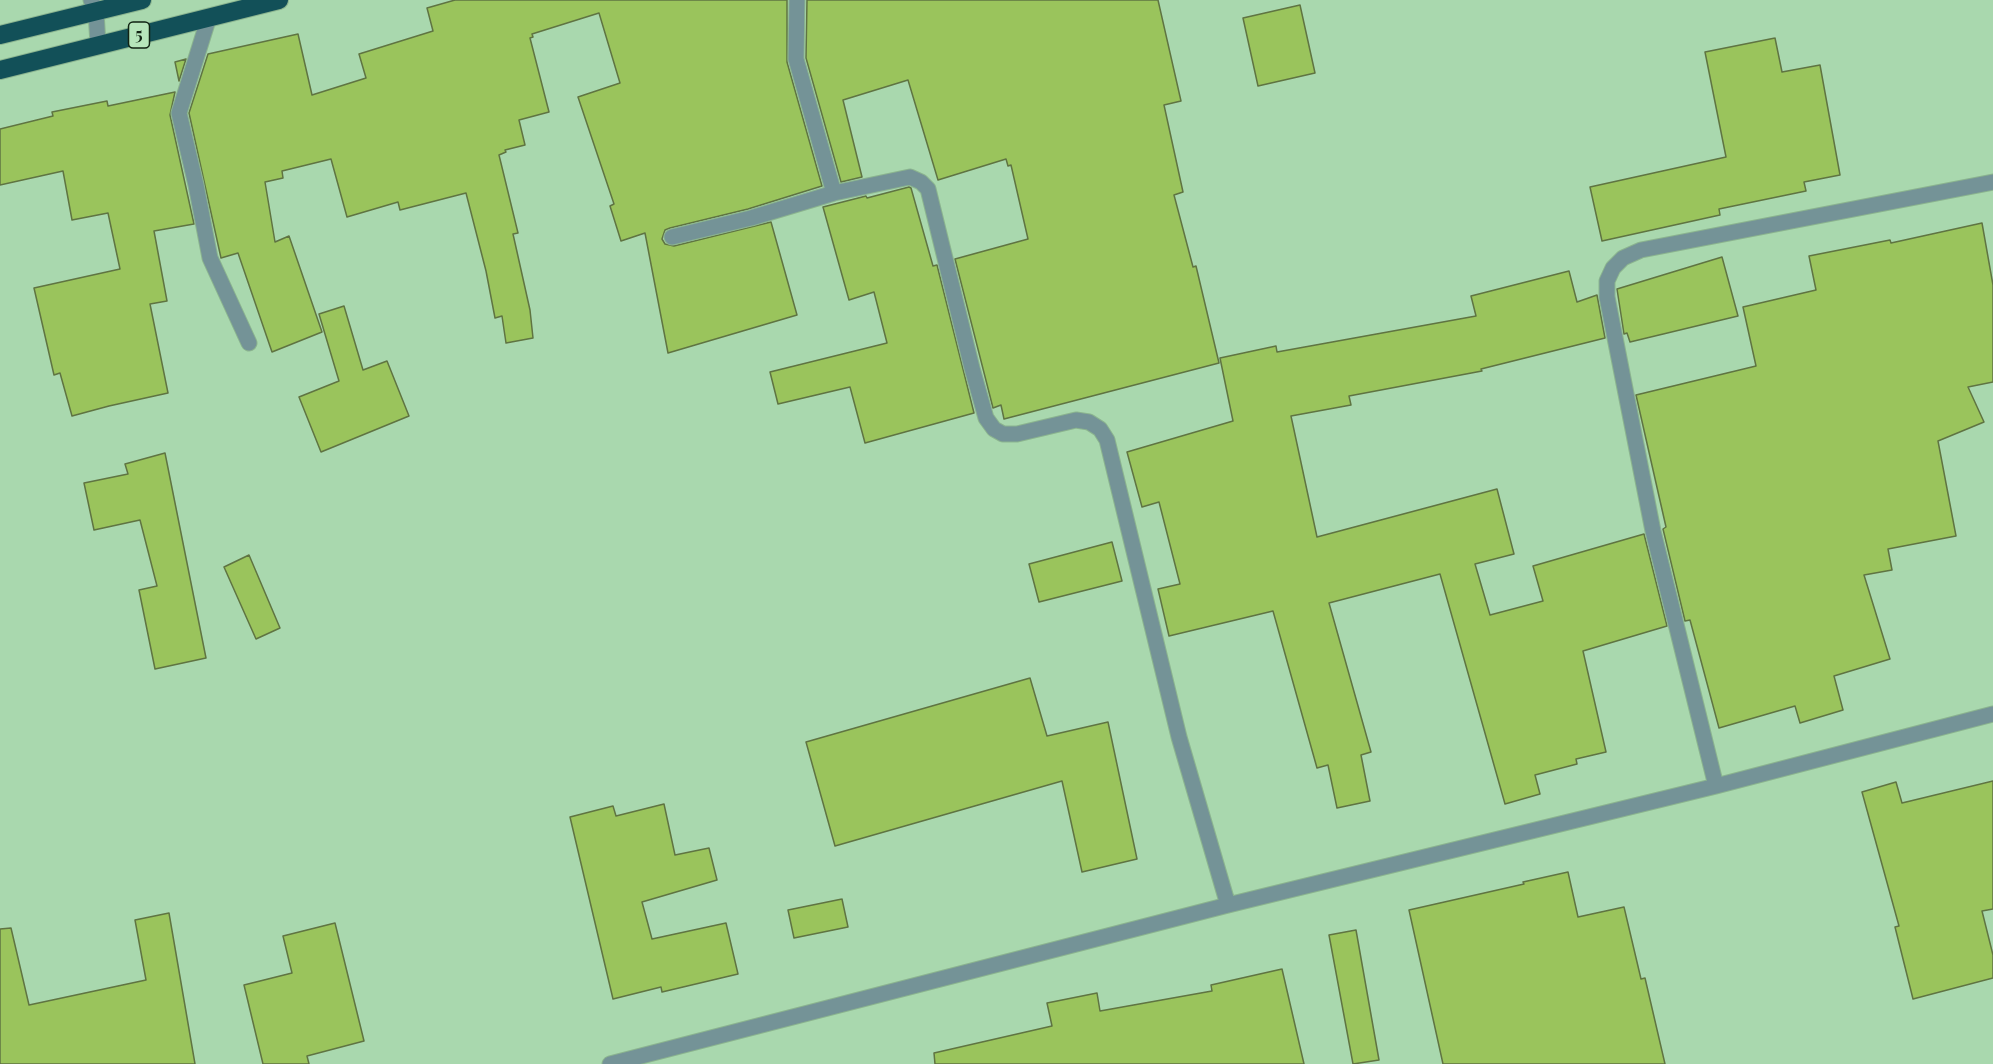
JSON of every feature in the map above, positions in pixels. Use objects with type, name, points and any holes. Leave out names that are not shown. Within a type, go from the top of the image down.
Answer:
[{"type":"highway","name":"5","points":[[0,35],[93,6],[142,0]]},
{"type":"highway","name":"5","points":[[0,70],[279,0]]},
{"type":"street","points":[[797,0],[796,59],[834,193]]},
{"type":"street","points":[[93,6],[98,45]]},
{"type":"street","points":[[209,17],[179,113],[210,258],[249,343]]},
{"type":"street","points":[[672,237],[751,218],[834,193],[910,177],[921,182],[928,189],[986,418],[994,429],[1003,434],[1017,434],[1076,420],[1089,422],[1100,429],[1107,440],[1179,737],[1228,905]]},
{"type":"street","points":[[1716,786],[1653,531],[1607,297],[1607,281],[1613,267],[1623,258],[1641,250],[1993,182]]},
{"type":"street","points":[[610,1064],[1228,905],[1716,786],[1993,714]]},
{"type":"building","points":[[455,0],[787,0],[787,62],[822,186],[748,209],[670,228],[665,230],[662,239],[665,244],[674,246],[771,222],[797,315],[668,353],[645,233],[621,241],[610,206],[614,204],[578,97],[620,83],[599,13],[532,34],[533,37],[530,38],[549,112],[519,120],[525,145],[505,150],[506,152],[499,155],[518,233],[513,234],[530,310],[533,338],[506,343],[502,316],[495,318],[486,271],[466,193],[400,210],[398,202],[347,217],[331,159],[282,171],[283,178],[265,182],[275,242],[289,236],[322,332],[272,352],[238,253],[221,258],[189,113],[208,54],[298,34],[312,95],[366,78],[359,54],[433,31],[427,8]]},
{"type":"building","points":[[807,0],[1158,0],[1181,101],[1164,105],[1183,192],[1174,195],[1193,267],[1196,266],[1219,363],[1004,419],[1001,405],[993,408],[955,259],[1028,239],[1011,165],[1008,166],[1006,159],[938,180],[908,80],[843,100],[862,177],[841,182],[806,58]]},
{"type":"building","points":[[1300,5],[1315,73],[1258,86],[1243,18]]},
{"type":"building","points":[[1775,38],[1782,72],[1820,65],[1840,175],[1804,182],[1806,191],[1719,209],[1720,215],[1602,241],[1590,187],[1726,157],[1705,52]]},
{"type":"building","points":[[186,59],[179,81],[175,62]]},
{"type":"building","points":[[175,92],[170,115],[194,224],[154,231],[167,301],[150,304],[168,393],[72,416],[60,373],[54,375],[34,288],[120,269],[108,213],[72,220],[63,171],[0,185],[0,129],[53,116],[52,112],[107,101],[108,106]]},
{"type":"building","points":[[909,187],[933,266],[937,265],[974,413],[865,443],[850,387],[778,404],[770,372],[887,343],[874,292],[849,300],[823,207]]},
{"type":"building","points":[[1982,223],[1993,285],[1993,382],[1968,387],[1984,422],[1938,441],[1956,536],[1888,549],[1892,570],[1864,575],[1890,659],[1834,676],[1843,710],[1800,723],[1795,706],[1719,728],[1690,620],[1685,621],[1663,529],[1666,527],[1636,395],[1756,366],[1743,307],[1816,290],[1809,256],[1890,240],[1891,243]]},
{"type":"building","points":[[1722,257],[1738,316],[1630,342],[1627,333],[1624,334],[1617,289]]},
{"type":"building","points":[[1569,271],[1577,302],[1597,295],[1605,338],[1481,369],[1482,371],[1349,396],[1351,405],[1291,416],[1317,537],[1497,489],[1514,554],[1475,564],[1490,615],[1543,601],[1533,566],[1644,534],[1667,626],[1583,651],[1606,752],[1576,759],[1577,764],[1535,775],[1540,794],[1505,804],[1440,574],[1329,603],[1371,752],[1361,755],[1370,801],[1337,808],[1328,765],[1317,768],[1273,611],[1169,636],[1158,589],[1180,584],[1159,502],[1142,507],[1127,452],[1233,421],[1220,358],[1276,346],[1277,352],[1476,316],[1471,296]]},
{"type":"building","points":[[344,306],[363,370],[387,361],[409,416],[321,452],[299,397],[339,381],[319,314]]},
{"type":"building","points":[[165,453],[206,658],[155,669],[139,590],[157,586],[140,520],[94,530],[84,483],[128,474],[125,464]]},
{"type":"building","points":[[1112,542],[1122,581],[1039,602],[1029,564]]},
{"type":"building","points":[[249,555],[280,628],[256,639],[224,567]]},
{"type":"building","points":[[1030,678],[1047,736],[1108,722],[1137,859],[1082,872],[1062,781],[835,846],[806,742]]},
{"type":"building","points":[[1993,781],[1993,909],[1982,911],[1993,955],[1993,978],[1913,999],[1895,927],[1899,926],[1862,792],[1896,782],[1902,803]]},
{"type":"building","points":[[664,804],[675,855],[709,848],[717,880],[642,902],[652,939],[726,923],[738,974],[662,992],[661,987],[613,999],[570,817],[613,806],[616,816]]},
{"type":"building","points":[[1568,872],[1578,917],[1624,907],[1641,979],[1645,978],[1665,1064],[1443,1064],[1409,910]]},
{"type":"building","points":[[842,899],[848,927],[794,938],[788,910]]},
{"type":"building","points":[[169,913],[195,1064],[0,1064],[0,929],[11,928],[29,1005],[146,980],[135,920]]},
{"type":"building","points":[[335,923],[364,1041],[307,1056],[309,1064],[263,1064],[244,985],[292,973],[283,936]]},
{"type":"building","points":[[1356,930],[1379,1060],[1353,1064],[1329,935]]},
{"type":"building","points":[[1282,969],[1304,1064],[935,1064],[934,1053],[1052,1026],[1047,1003],[1097,993],[1100,1011],[1212,991],[1211,985]]}]
